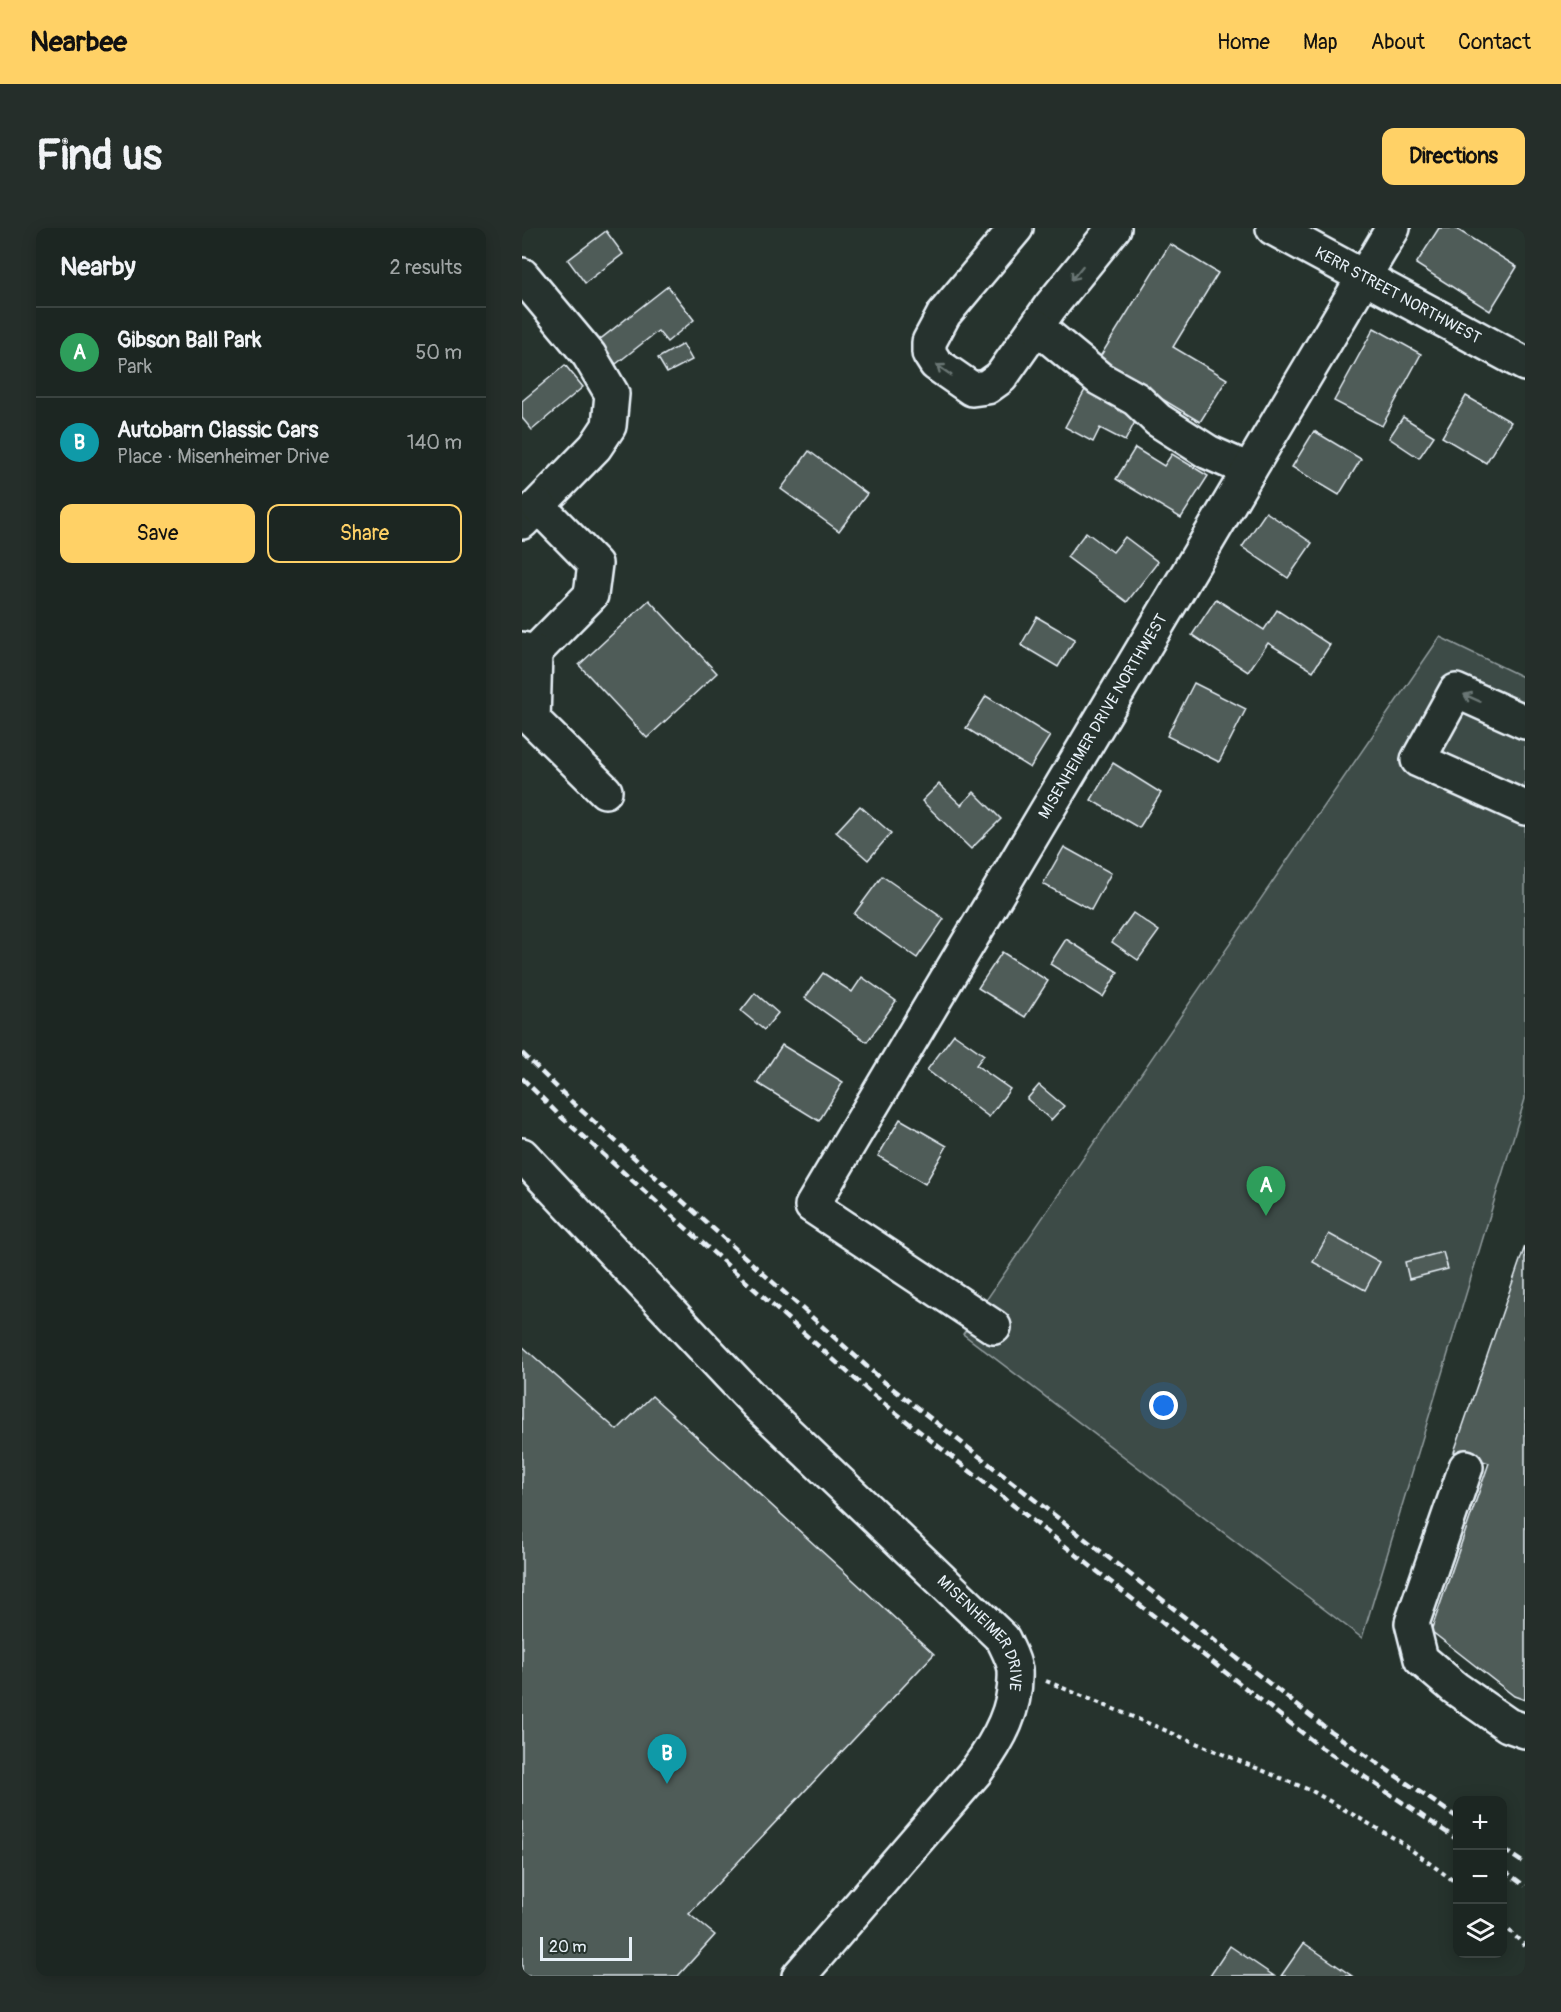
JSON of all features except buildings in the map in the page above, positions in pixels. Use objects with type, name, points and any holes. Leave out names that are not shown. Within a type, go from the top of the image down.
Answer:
[{"type":"street","points":[[1016,228],[944,314],[929,342],[929,353],[936,364],[972,389],[987,387],[1001,377],[1050,307],[1114,228]]},
{"type":"street","name":"KERR STREET NORTHWEST","points":[[1273,228],[1363,279],[1525,364]]},
{"type":"street","name":"MISENHEIMER DRIVE NORTHWEST","points":[[994,1327],[812,1206],[1393,228]]},
{"type":"street","points":[[522,274],[589,355],[612,394],[609,426],[595,447],[530,514],[595,564],[591,595],[528,651],[533,720],[605,790]]},
{"type":"street","points":[[1037,327],[1101,379],[1136,399],[1158,420],[1208,452],[1249,470]]},
{"type":"street","points":[[1525,722],[1456,691],[1418,760],[1525,808]]},
{"type":"street","name":"MISENHEIMER DRIVE","points":[[522,1155],[756,1403],[1003,1639],[1015,1668],[1009,1718],[996,1744],[977,1770],[799,1976]]},
{"type":"street","points":[[1466,1467],[1412,1623],[1421,1659],[1455,1689],[1508,1725],[1525,1731]]},
{"type":"path","points":[[1015,1668],[1312,1791],[1399,1841],[1453,1880]]},
{"type":"path","points":[[1507,1928],[1525,1946]]},
{"type":"shaded area","points":[[1440,637],[1525,678],[1525,1099],[1362,1638],[963,1334]]},
{"type":"railway","points":[[522,1053],[572,1102],[883,1381],[1330,1731],[1453,1815]]},
{"type":"railway","points":[[522,1078],[559,1115],[872,1394],[1319,1746],[1453,1837]]},
{"type":"railway","points":[[1504,1850],[1525,1864]]},
{"type":"railway","points":[[1507,1873],[1525,1886]]},
{"type":"place","name":"Gibson Ball Park","points":[[1266,1216]]},
{"type":"place","name":"Autobarn Classic Cars","points":[[667,1784]]}]
